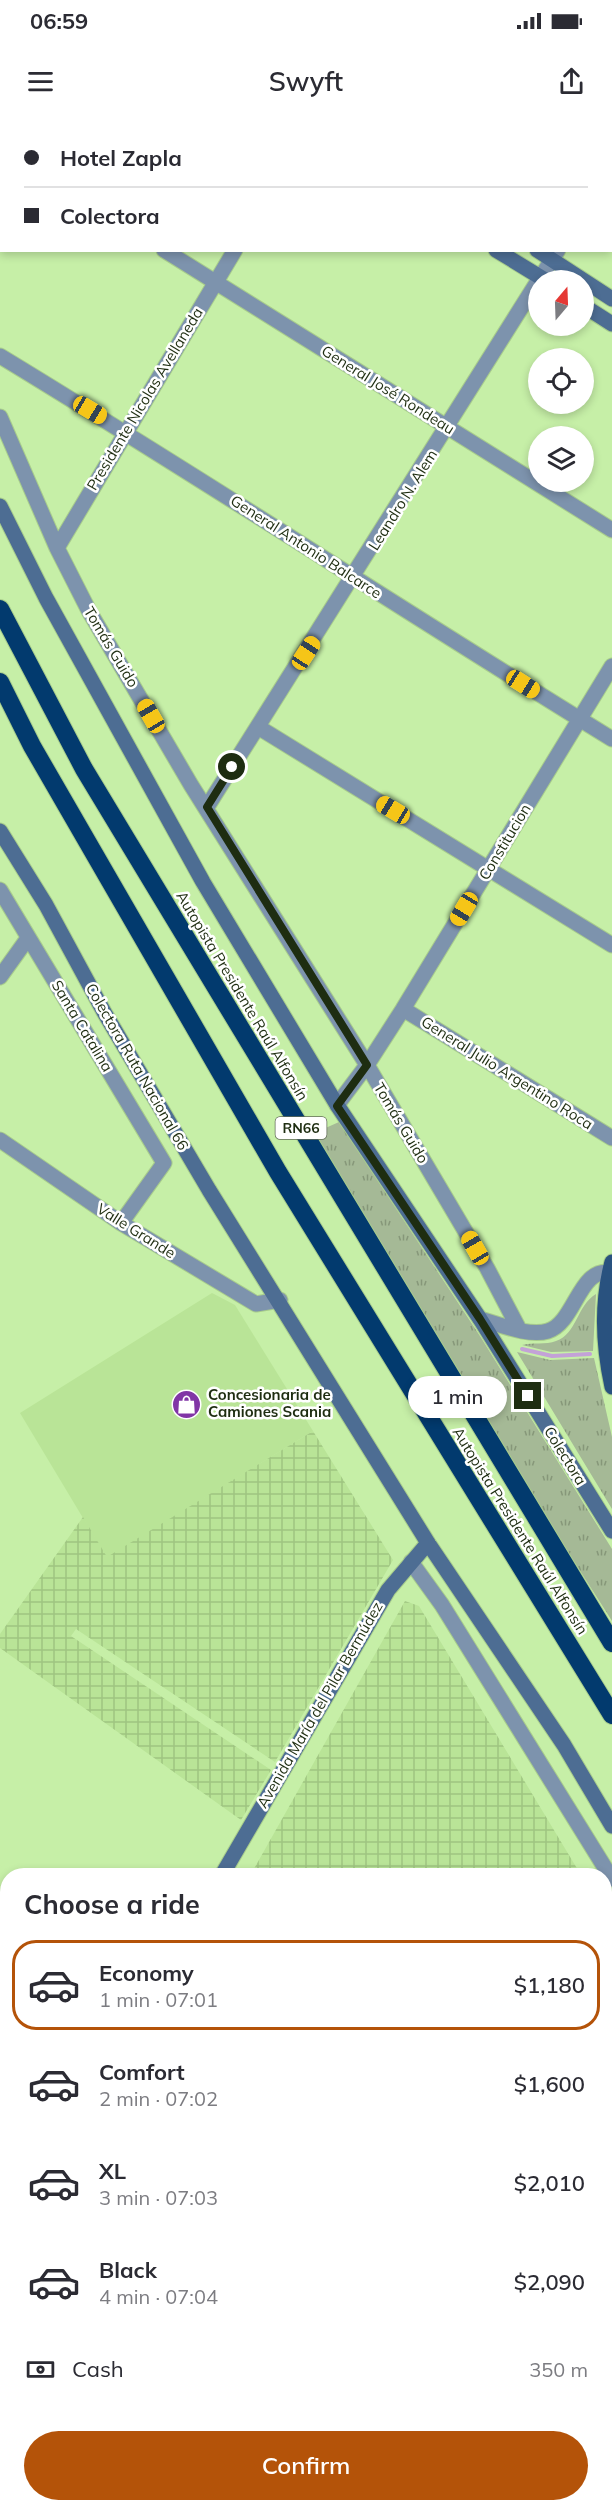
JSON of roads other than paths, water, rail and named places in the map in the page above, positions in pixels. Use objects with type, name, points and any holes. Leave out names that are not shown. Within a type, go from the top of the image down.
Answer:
[{"type":"highway","name":"Autopista Presidente Raúl Alfonsín","points":[[0,609],[84,769],[612,1643]]},
{"type":"highway","name":"Autopista Presidente Raúl Alfonsín","points":[[0,682],[32,746],[278,1172],[612,1715]]},
{"type":"main road","points":[[611,1269],[604,1336],[612,1387]]},
{"type":"street","name":"General José Rondeau","points":[[167,252],[612,530]]},
{"type":"street","name":"Presidente Nicolas Avellaneda","points":[[57,548],[234,252]]},
{"type":"street","points":[[499,252],[528,271]]},
{"type":"street","points":[[555,255],[612,298]]},
{"type":"street","name":"Leandro N. Alem","points":[[547,270],[555,255]]},
{"type":"street","name":"Leandro N. Alem","points":[[207,807],[528,301]]},
{"type":"street","points":[[594,312],[612,324]]},
{"type":"street","name":"General Antonio Balcarce","points":[[0,356],[125,432],[612,739]]},
{"type":"street","name":"Tomás Guido","points":[[0,417],[57,548],[89,612],[191,785],[207,807],[367,1065],[487,1268],[519,1329]]},
{"type":"street","name":"Colectora","points":[[0,506],[46,598],[203,882],[337,1106],[480,1319],[612,1531]]},
{"type":"street","name":"Constitucion","points":[[337,1106],[403,1009],[612,666]]},
{"type":"street","points":[[258,727],[612,945]]},
{"type":"street","name":"Colectora Ruta Nacional 66","points":[[0,831],[46,905],[151,1094],[428,1543],[564,1745],[612,1826]]},
{"type":"street","name":"Santa Catalina","points":[[0,890],[164,1163],[121,1223]]},
{"type":"street","points":[[0,976],[28,938]]},
{"type":"street","name":"General Julio Argentino Roca","points":[[403,1009],[612,1138]]},
{"type":"street","name":"Valle Grande","points":[[0,1140],[121,1223],[256,1304],[280,1300]]},
{"type":"street","points":[[480,1319],[519,1329],[540,1332],[550,1330],[571,1309],[590,1279],[596,1274],[611,1269]]},
{"type":"street","name":"Avenida María del Pilar Bermúdez","points":[[226,1868],[388,1590],[428,1543]]},
{"type":"street","points":[[411,1562],[442,1605],[605,1868]]},
{"type":"waterway","points":[[522,1349],[552,1356],[590,1354]]},
{"type":"place","name":"Concesionaria de Camiones Scania","points":[[187,1404]]}]
